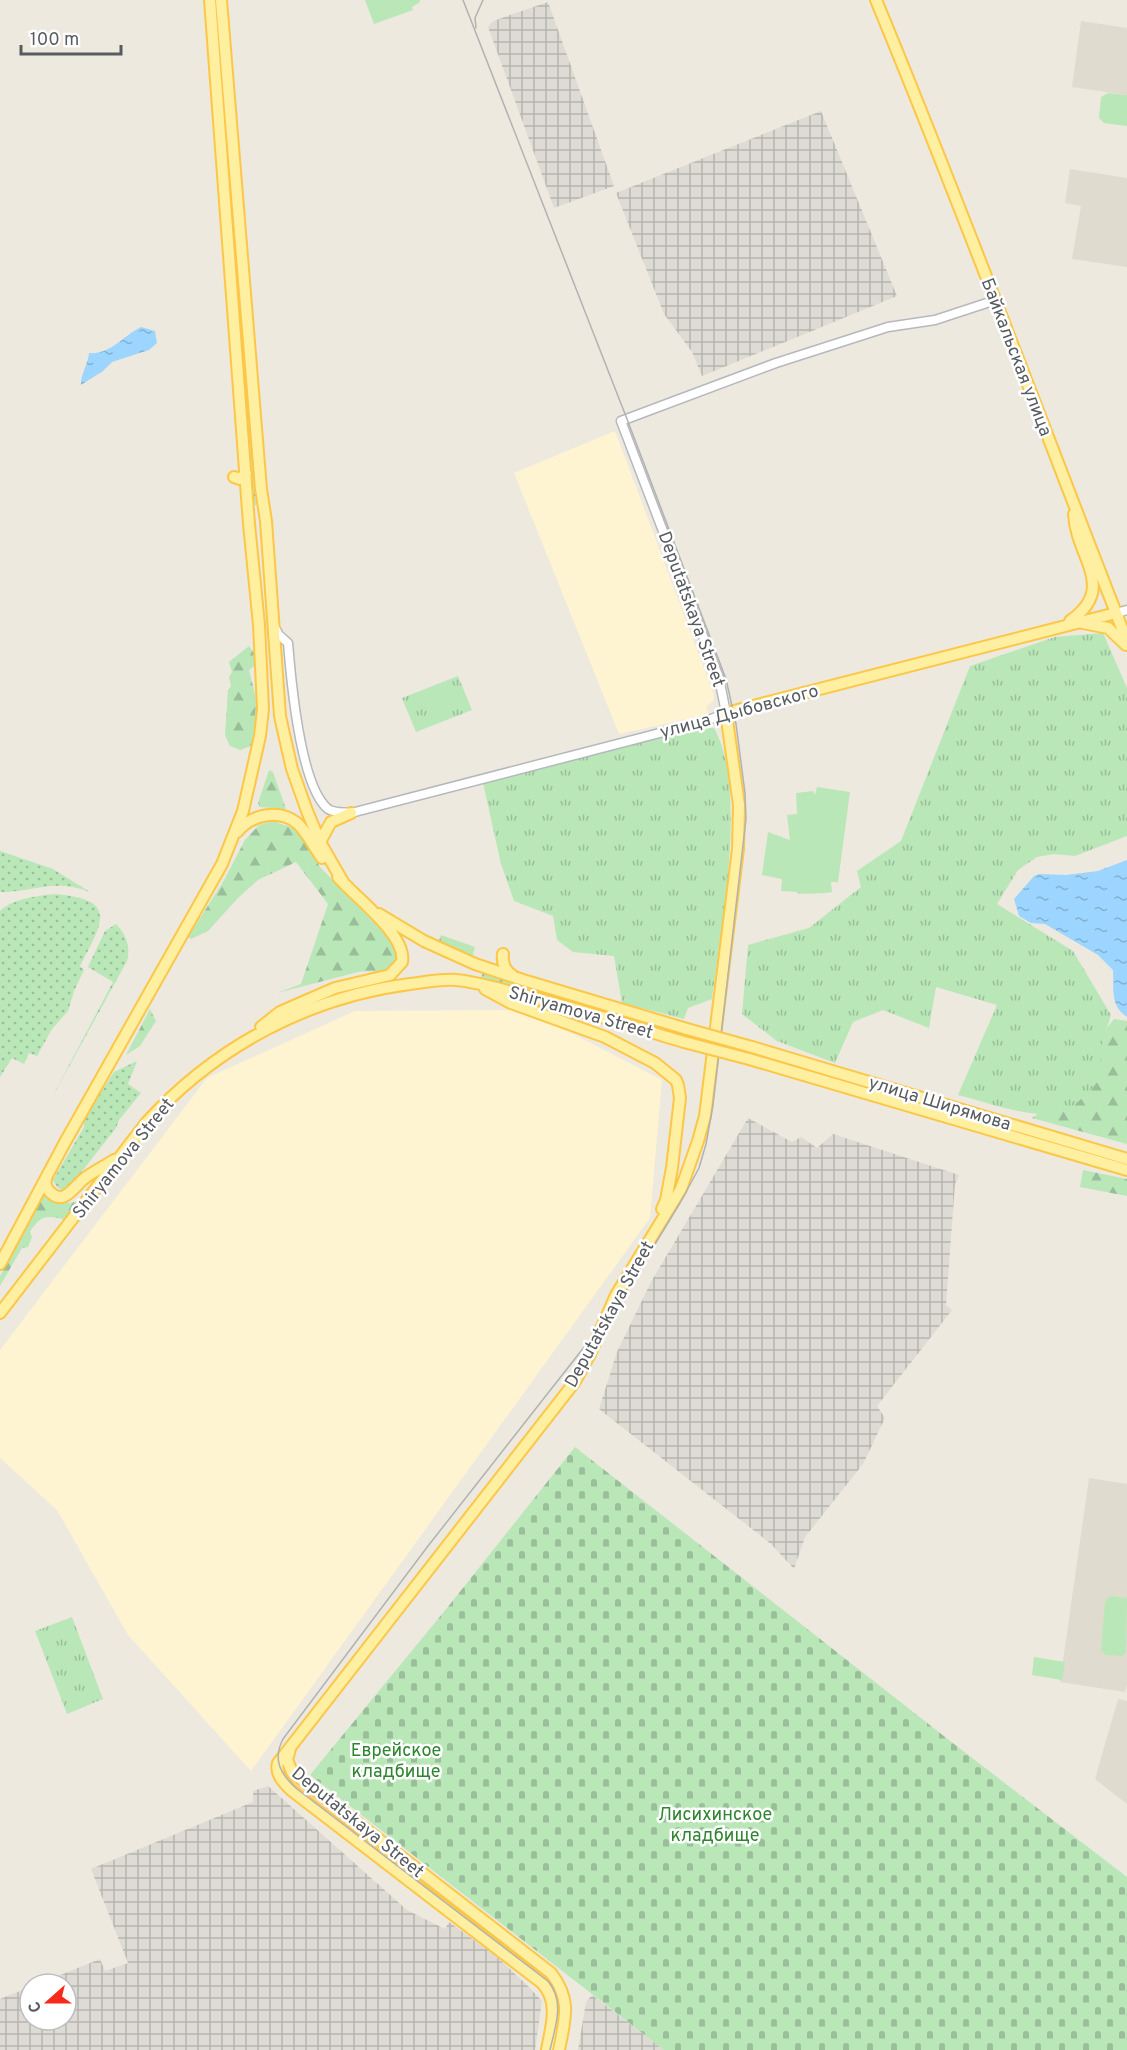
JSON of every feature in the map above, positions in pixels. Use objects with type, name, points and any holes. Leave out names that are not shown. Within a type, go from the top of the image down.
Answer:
[{"type":"main road","points":[[0,1264],[218,873],[235,835],[256,756],[263,709],[259,626],[210,0]]},
{"type":"main road","points":[[221,0],[284,734],[302,798],[320,842],[343,882]]},
{"type":"main road","name":"Байкальская улица","points":[[876,0],[907,72],[1073,504],[1121,611],[1127,641]]},
{"type":"main road","points":[[234,477],[240,479],[246,473]]},
{"type":"main road","points":[[1069,624],[1088,606],[1094,584],[1075,530],[1073,504]]},
{"type":"main road","name":"улица Дыбовского","points":[[726,713],[1121,611]]},
{"type":"main road","points":[[1069,624],[1091,624],[1108,628],[1127,646]]},
{"type":"main road","name":"Deputatskaya Street","points":[[547,2050],[554,2010],[550,1994],[542,1983],[291,1790],[279,1775],[277,1766],[574,1383],[590,1354],[616,1295],[681,1189],[698,1141],[710,1084],[740,827],[737,784],[726,713]]},
{"type":"main road","points":[[320,842],[331,822],[351,813]]},
{"type":"main road","points":[[235,835],[244,824],[269,814],[285,817],[297,823],[343,882],[370,909],[399,944],[403,956],[399,968],[386,976],[335,988],[280,1012],[243,1042]]},
{"type":"main road","name":"улица Ширямова","points":[[370,909],[441,950],[523,980],[1127,1159]]},
{"type":"main road","points":[[503,954],[502,959],[506,971],[523,980]]},
{"type":"main road","name":"Shiryamova Street","points":[[0,1313],[120,1157],[164,1104],[203,1069],[243,1042],[294,1016],[362,992],[448,980],[474,983],[535,997],[793,1072]]},
{"type":"main road","points":[[474,983],[511,1003],[605,1037],[655,1063],[671,1075],[678,1085],[680,1098],[666,1200],[645,1245]]},
{"type":"main road","points":[[578,983],[579,991],[587,998]]},
{"type":"main road","points":[[796,1060],[793,1072],[1127,1170]]},
{"type":"main road","points":[[674,1146],[680,1158],[686,1159],[698,1141]]},
{"type":"main road","points":[[46,1179],[50,1192],[54,1196],[63,1197],[73,1191],[83,1179],[120,1157]]},
{"type":"main road","name":"Deputatskaya Street","points":[[289,1749],[287,1760],[292,1772],[551,1973],[563,1990],[565,2000],[565,2018],[559,2050]]},
{"type":"street","points":[[215,69],[221,72],[227,68]]},
{"type":"street","name":"Deputatskaya Street","points":[[726,713],[719,678],[621,421],[786,359],[888,327],[935,320],[996,300]]},
{"type":"street","points":[[274,625],[279,635],[288,644],[302,748],[319,799],[330,810],[351,813]]},
{"type":"street","name":"улица Дыбовского","points":[[351,813],[706,721],[726,713]]},
{"type":"shaded area","points":[[548,2],[614,186],[554,208],[488,27],[493,21]]},
{"type":"shaded area","points":[[1081,21],[1127,28],[1127,95],[1072,87]]},
{"type":"shaded area","points":[[821,111],[897,296],[702,376],[692,352],[664,314],[616,193]]},
{"type":"shaded area","points":[[1070,169],[1127,178],[1127,267],[1072,259],[1081,206],[1065,203]]},
{"type":"shaded area","points":[[615,431],[714,695],[714,700],[706,707],[709,714],[619,734],[514,473]]},
{"type":"shaded area","points":[[514,1010],[554,1024],[662,1080],[650,1218],[251,1771],[128,1635],[57,1510],[0,1458],[0,1350],[207,1078],[355,1011]]},
{"type":"shaded area","points":[[748,1118],[792,1142],[801,1137],[817,1148],[833,1134],[959,1175],[955,1184],[946,1305],[952,1310],[877,1406],[885,1418],[863,1464],[805,1537],[794,1569],[771,1544],[599,1409],[617,1352],[651,1282]]},
{"type":"shaded area","points":[[1089,1478],[1127,1484],[1127,1685],[1125,1692],[1060,1682]]},
{"type":"shaded area","points":[[1118,1699],[1127,1701],[1127,1804],[1095,1779]]},
{"type":"shaded area","points":[[268,1786],[407,1910],[445,1929],[449,1922],[496,1956],[542,2001],[535,2050],[0,2050],[0,1999],[18,1992],[18,2032],[78,2032],[78,1972],[68,1972],[100,1959],[105,1971],[128,1963],[91,1869],[253,1802],[253,1791]]},
{"type":"shaded area","points":[[592,1995],[664,2050],[578,2050],[586,2002]]},
{"type":"green space","points":[[365,0],[420,0],[420,2],[412,7],[413,10],[374,24]]},
{"type":"green space","points":[[220,75],[224,76],[256,505],[253,505]]},
{"type":"green space","points":[[1108,93],[1127,95],[1127,126],[1104,123],[1099,118],[1101,97]]},
{"type":"green space","points":[[1103,633],[1127,688],[1127,836],[1075,856],[1054,854],[1037,857],[1018,870],[997,904],[1073,951],[1111,1015],[1101,1047],[1100,1079],[1087,1094],[1066,1109],[1049,1114],[1023,1112],[958,1095],[997,1005],[936,987],[929,1028],[883,1010],[853,1022],[835,1063],[777,1041],[742,1014],[748,945],[809,928],[861,887],[857,871],[901,841],[970,666],[1055,637]]},
{"type":"green space","points":[[249,646],[254,653],[254,666],[249,670],[256,698],[255,724],[251,746],[240,750],[230,746],[225,735],[228,690],[231,686],[229,677],[232,672],[229,662]]},
{"type":"green space","points":[[458,676],[472,710],[416,732],[402,698]]},
{"type":"green space","points":[[450,681],[457,699],[429,710],[422,693]]},
{"type":"green space","points":[[703,727],[714,728],[724,754],[731,822],[729,860],[712,999],[688,1008],[684,1019],[622,1003],[614,956],[573,952],[557,940],[553,916],[514,901],[501,864],[483,783]]},
{"type":"green space","points":[[269,770],[273,772],[286,809],[260,807],[258,803]]},
{"type":"green space","points":[[817,787],[850,792],[838,882],[831,882],[832,892],[828,893],[798,894],[781,891],[782,879],[762,875],[768,832],[790,840],[787,815],[797,814],[796,793],[813,791],[815,795]]},
{"type":"green space","points":[[273,821],[293,828],[302,837],[320,867],[394,943],[397,956],[395,962],[389,967],[358,972],[277,993],[301,984],[328,904],[296,862],[258,880],[208,931],[191,939],[188,937],[223,882],[245,840],[259,825]]},
{"type":"green space","points":[[0,851],[53,869],[90,892],[55,886],[0,892]]},
{"type":"green space","points":[[54,894],[89,901],[97,908],[100,916],[99,926],[80,966],[84,970],[68,1011],[52,1029],[37,1056],[29,1053],[24,1064],[12,1058],[0,1077],[0,911],[18,901]]},
{"type":"green space","points":[[116,924],[127,941],[127,961],[49,1103],[113,982],[88,967],[105,931]]},
{"type":"green space","points":[[441,935],[475,947],[472,958],[438,943]]},
{"type":"green space","points":[[483,973],[666,1031],[640,1026],[481,977]]},
{"type":"green space","points":[[150,1009],[156,1021],[140,1046],[126,1055]]},
{"type":"green space","points":[[1114,1019],[1127,1021],[1127,1144],[1032,1118],[1089,1076],[1107,1028]]},
{"type":"green space","points":[[137,1061],[128,1084],[141,1093],[68,1189],[57,1187],[53,1180],[84,1127],[84,1119],[114,1072]]},
{"type":"green space","points":[[812,1070],[1127,1162],[1127,1167],[807,1071]]},
{"type":"green space","points":[[1083,1170],[1127,1179],[1127,1196],[1080,1187]]},
{"type":"green space","points":[[45,1192],[53,1199],[62,1202],[71,1203],[82,1200],[66,1220],[49,1217],[37,1222],[30,1232],[32,1237],[28,1247],[22,1248],[0,1286],[0,1276]]},
{"type":"green space","name":"Лисихинское кладбище","points":[[575,1447],[1127,1877],[1127,2050],[664,2050],[310,1775]]},
{"type":"green space","points":[[1110,1596],[1127,1598],[1126,1653],[1122,1656],[1105,1655],[1101,1650],[1105,1602]]},
{"type":"green space","points":[[72,1617],[103,1699],[67,1714],[35,1631]]},
{"type":"green space","points":[[1034,1657],[1065,1662],[1062,1680],[1032,1675]]},
{"type":"water","points":[[141,327],[155,331],[157,343],[149,350],[112,362],[103,371],[81,385],[89,353],[97,353],[110,348]]},
{"type":"water","points":[[1127,860],[1127,1017],[1115,1002],[1113,970],[1098,955],[1045,924],[1031,923],[1019,916],[1014,899],[1034,876],[1039,874],[1066,875],[1098,871]]},
{"type":"tram line","points":[[463,0],[726,679],[736,724],[746,819],[713,1105],[699,1168],[632,1282],[603,1323],[428,1546],[283,1739],[278,1760],[283,1773],[297,1789],[549,1982],[557,1998],[558,2007],[550,2050]]},
{"type":"tram line","points":[[476,28],[475,18],[483,0]]},
{"type":"park label","name":"Еврейское кладбище","points":[[396,1760]]}]
